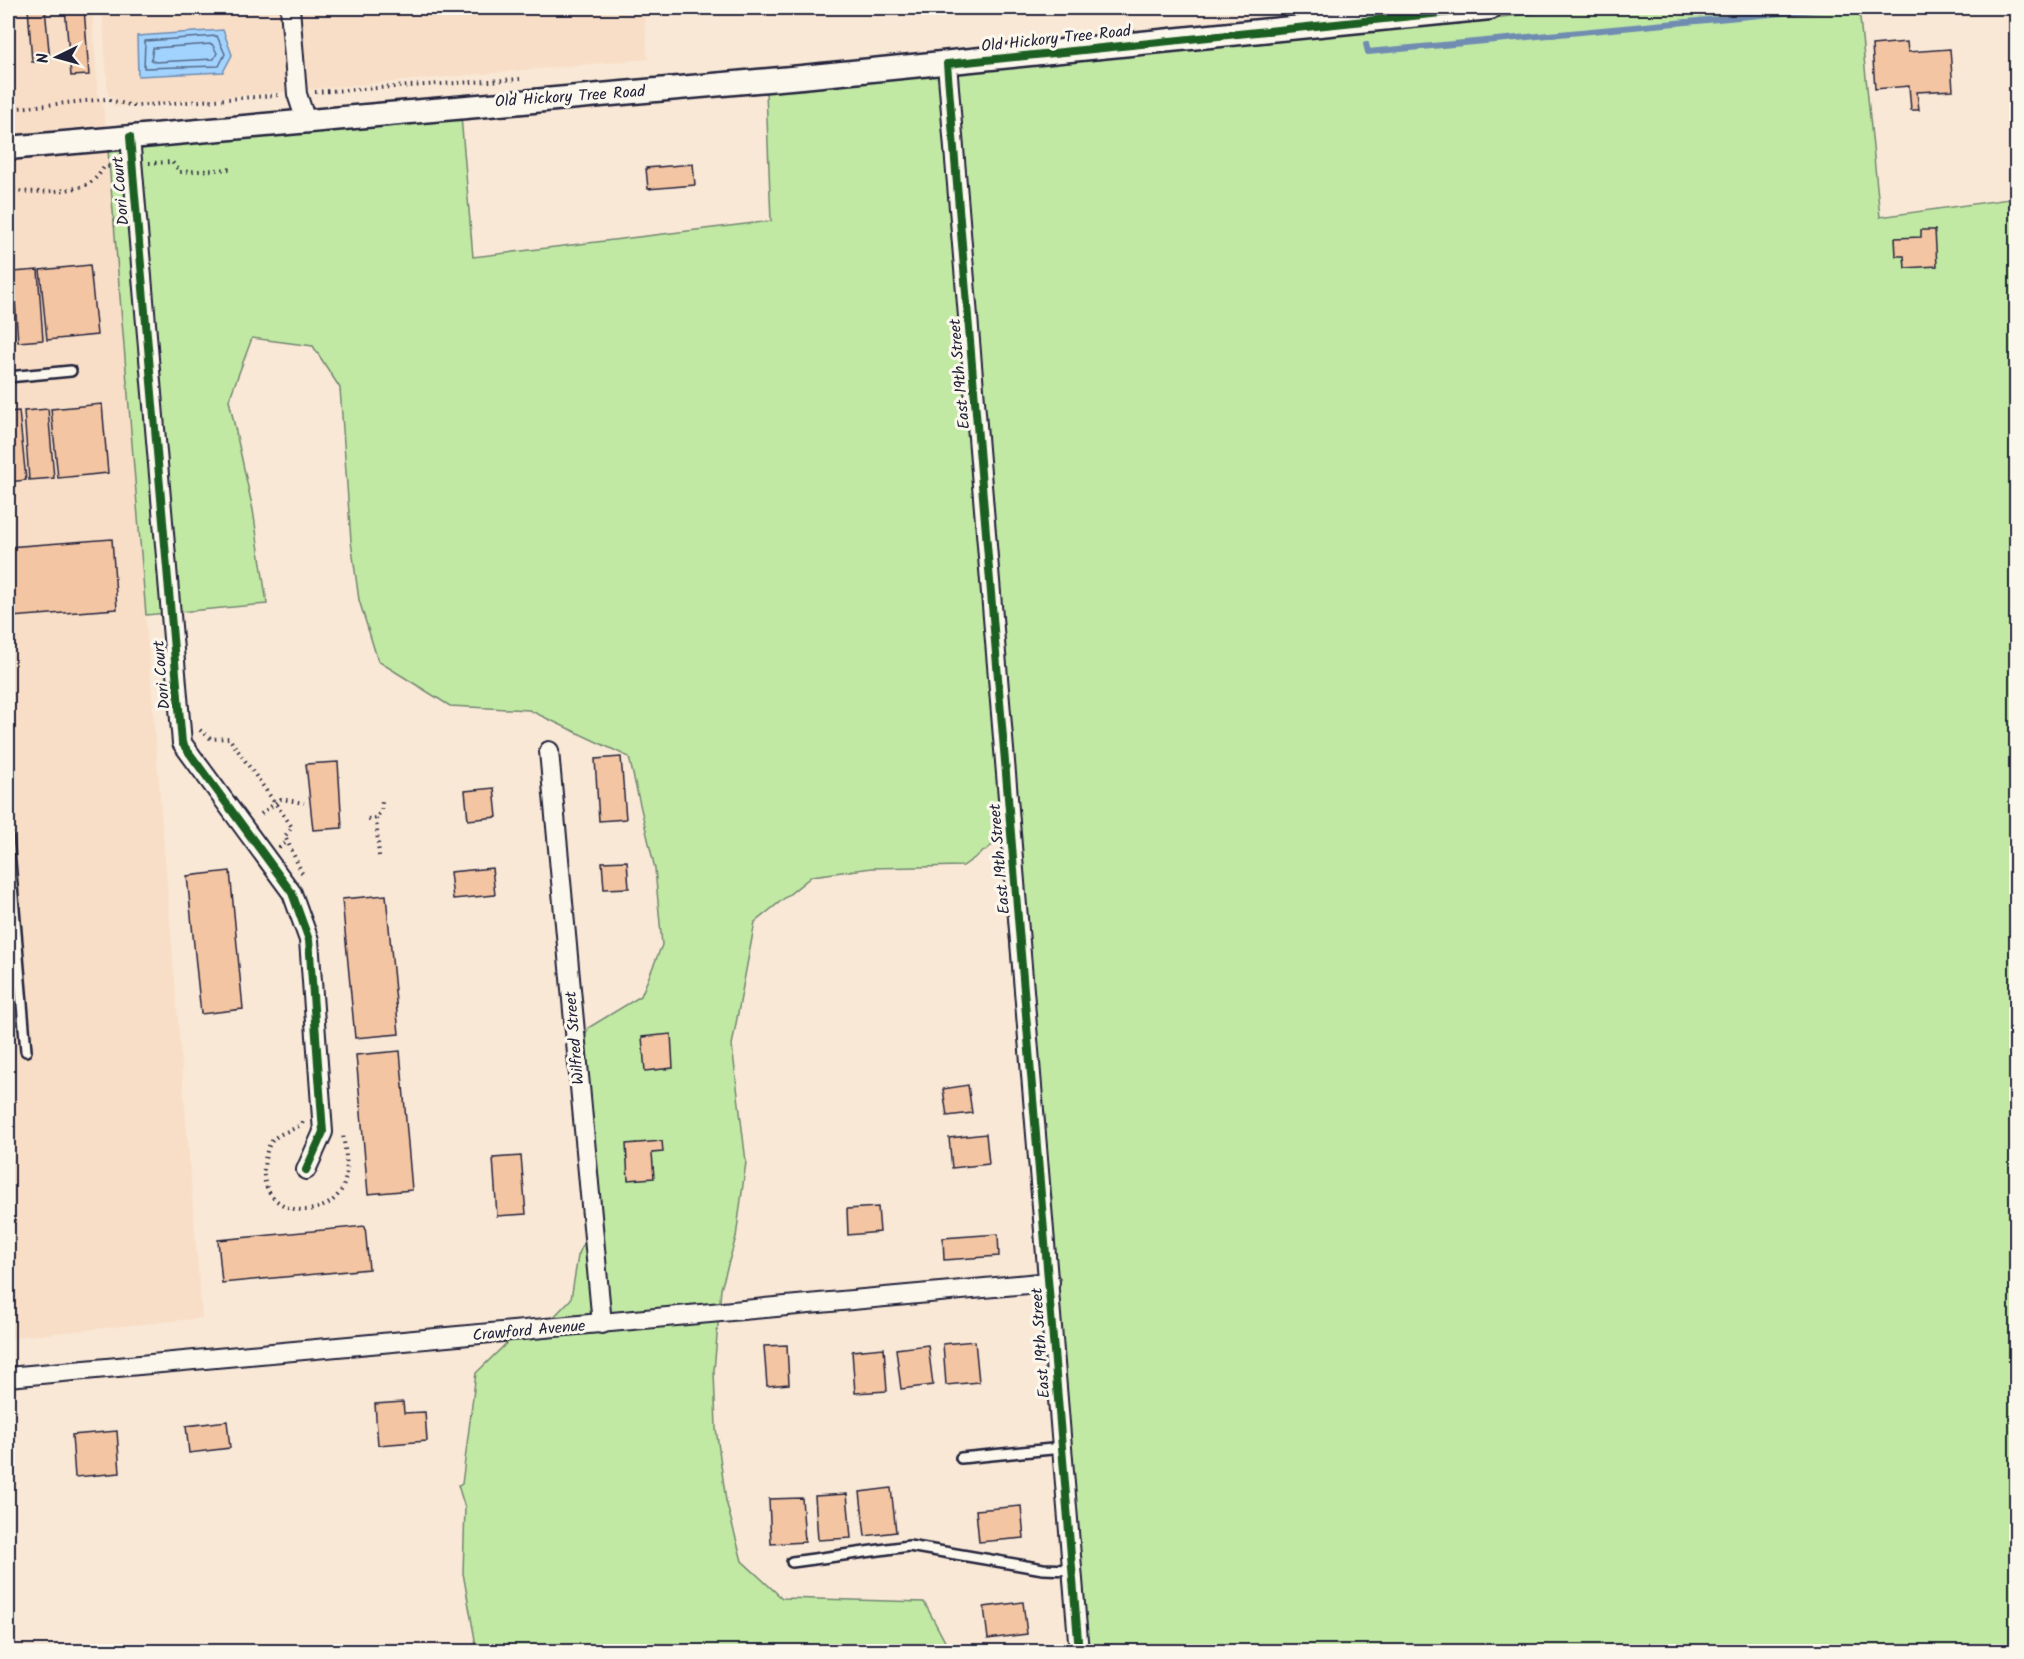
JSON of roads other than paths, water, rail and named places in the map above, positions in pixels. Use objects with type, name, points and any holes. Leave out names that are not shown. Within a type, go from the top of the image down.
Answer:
[{"type":"street","points":[[290,8],[297,94],[306,121]]},
{"type":"street","name":"Old Hickory Tree Road","points":[[8,148],[947,64],[1490,8]]},
{"type":"street","name":"East 19th Street","points":[[947,64],[1079,1652]]},
{"type":"street","name":"Dori Court","points":[[130,137],[182,743],[291,893],[309,940],[323,1132],[306,1170]]},
{"type":"street","name":"Wilfred Street","points":[[549,752],[602,1324]]},
{"type":"street","name":"Crawford Avenue","points":[[8,1377],[1050,1282]]},
{"type":"lane","points":[[8,377],[70,371]]},
{"type":"lane","points":[[8,838],[26,1051]]},
{"type":"lane","points":[[961,1458],[1062,1448]]},
{"type":"lane","points":[[792,1562],[909,1546],[1043,1569],[1072,1570]]},
{"type":"water","points":[[223,30],[232,55],[223,72],[138,76],[137,36]]},
{"type":"waterway","points":[[1366,44],[1368,52],[1836,8]]}]
